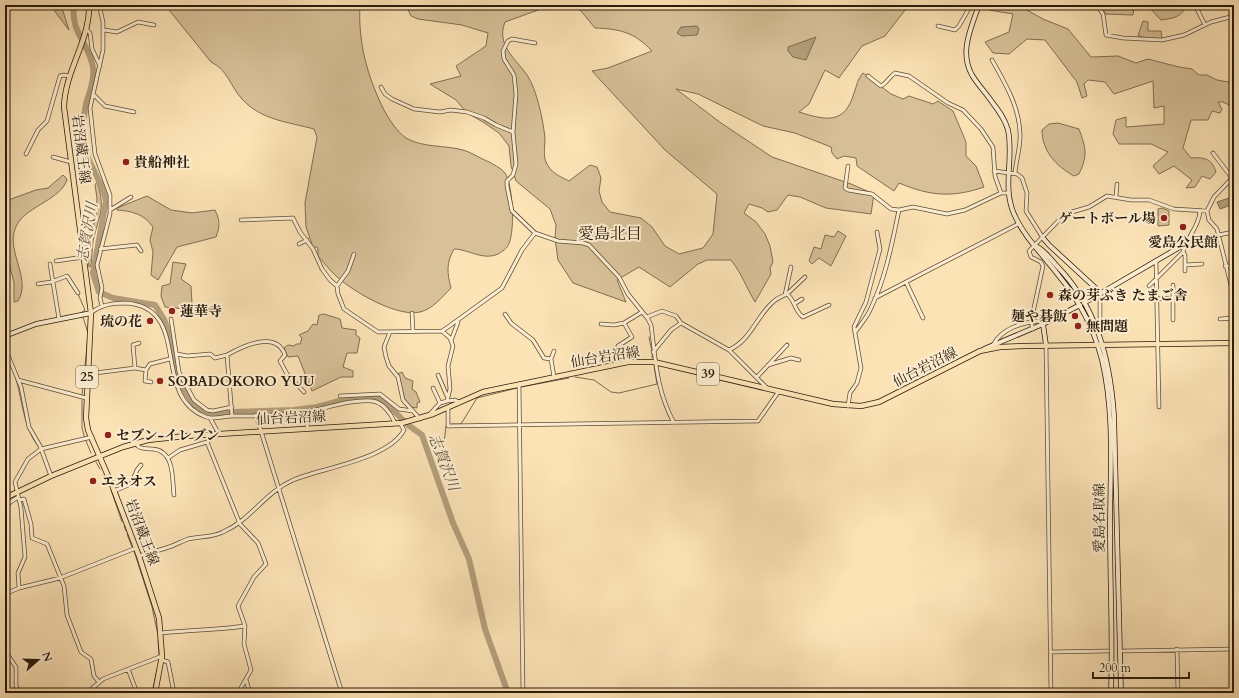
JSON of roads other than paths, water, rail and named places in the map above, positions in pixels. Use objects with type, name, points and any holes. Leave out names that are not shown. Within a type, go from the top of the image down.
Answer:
[{"type":"main road","name":"岩沼蔵王線","points":[[89,5],[87,31],[68,76],[64,106],[91,312],[86,418],[92,438],[136,548],[154,600],[161,633],[162,658],[155,693]]},
{"type":"main road","name":"仙台岩沼線","points":[[5,498],[50,476],[100,456],[159,438],[399,423],[428,416],[483,392],[624,363],[654,362],[848,406],[868,405],[879,402],[992,346],[1234,343]]},
{"type":"street","points":[[99,5],[104,30],[100,66],[90,108],[92,138],[99,169],[110,194],[110,210],[100,249],[97,268],[102,288],[100,295],[102,306]]},
{"type":"street","points":[[938,26],[955,30],[959,26],[971,5]]},
{"type":"street","points":[[979,5],[968,36],[966,52],[967,62],[972,75],[1005,121],[1009,139],[1008,193],[1012,210],[1018,224],[1034,245],[1040,248],[1060,268],[1082,304]]},
{"type":"street","points":[[1096,5],[1103,14],[1105,32],[1108,36],[1137,38],[1153,41],[1184,35],[1205,25],[1234,16]]},
{"type":"street","points":[[1195,5],[1205,25]]},
{"type":"street","points":[[104,30],[117,32],[138,22],[154,25]]},
{"type":"street","points":[[87,31],[90,33],[92,50],[100,66]]},
{"type":"street","points":[[535,43],[512,39],[508,41],[503,51],[504,58],[514,75],[516,94],[513,132],[516,164],[513,175],[507,181],[507,193],[512,211],[535,233],[558,241],[583,243],[589,245],[619,277],[628,294],[652,325],[654,362],[662,397],[674,423]]},
{"type":"street","points":[[992,60],[1014,103],[1019,120],[1020,134],[1015,173]]},
{"type":"street","points":[[868,76],[881,86],[885,84],[890,76],[895,73],[910,76],[948,103],[963,110],[990,140],[994,152],[994,171],[1001,193]]},
{"type":"street","points":[[26,154],[38,130],[47,121],[60,76],[68,76]]},
{"type":"street","points":[[381,87],[385,94],[392,99],[414,109],[440,112],[451,110],[467,112],[484,118],[513,132]]},
{"type":"street","points":[[93,94],[105,106],[134,112]]},
{"type":"street","points":[[1213,153],[1233,177],[1214,197],[1207,211],[1209,220],[1217,229],[1234,299]]},
{"type":"street","points":[[53,157],[71,162]]},
{"type":"street","points":[[848,166],[846,188],[848,190],[872,194],[891,209],[899,210],[913,207],[946,214],[958,213],[1001,193],[1008,193]]},
{"type":"street","points":[[994,171],[1015,173],[1022,178],[1027,193],[1026,211],[1043,238],[1049,246],[1100,293],[1100,320]]},
{"type":"street","points":[[1116,197],[1117,184]]},
{"type":"street","points":[[110,210],[131,196]]},
{"type":"street","points":[[1033,329],[1031,322],[1043,269],[1041,262],[1033,259],[1029,254],[1029,251],[1066,214],[1089,207],[1106,196],[1131,200],[1149,200],[1174,209],[1207,211]]},
{"type":"street","points":[[856,331],[871,309],[875,298],[889,258],[899,210]]},
{"type":"street","points":[[1149,286],[1183,252],[1185,244],[1199,218],[1200,210]]},
{"type":"street","points":[[241,220],[282,220],[293,217],[322,269],[330,280],[337,286],[338,294],[344,309],[378,332],[442,331],[502,288],[522,250],[535,233]]},
{"type":"street","points":[[875,298],[1018,224]]},
{"type":"street","points":[[848,406],[850,393],[857,383],[861,368],[854,326],[866,302],[880,249],[877,232]]},
{"type":"street","points":[[992,346],[1033,329],[1082,304],[1192,240],[1234,232]]},
{"type":"street","points":[[299,244],[307,240]]},
{"type":"street","points":[[100,249],[137,246],[141,251]]},
{"type":"street","points":[[1183,252],[1185,255],[1185,271]]},
{"type":"street","points":[[337,286],[348,271],[354,254]]},
{"type":"street","points":[[56,261],[84,257]]},
{"type":"street","points":[[1156,261],[1159,344],[1159,407]]},
{"type":"street","points":[[50,264],[51,282],[59,319]]},
{"type":"street","points":[[1185,265],[1202,264]]},
{"type":"street","points":[[1225,266],[1234,266]]},
{"type":"street","points":[[786,294],[792,267]]},
{"type":"street","points":[[38,284],[51,282],[67,276],[78,293]]},
{"type":"street","points":[[729,350],[736,348],[748,336],[772,303],[786,294],[805,277]]},
{"type":"street","points":[[906,282],[924,318]]},
{"type":"street","points":[[1172,285],[1174,320]]},
{"type":"street","points":[[786,294],[794,304],[799,314],[803,317],[828,305]]},
{"type":"street","points":[[1158,299],[1173,298]]},
{"type":"street","points":[[794,304],[802,299]]},
{"type":"street","points":[[5,336],[36,324],[91,312],[102,306],[127,304],[152,312],[160,320],[163,326],[176,382],[185,400],[198,413],[210,418],[232,415],[303,413],[339,404],[372,401],[389,412],[404,430],[402,435],[388,447],[375,453],[307,475],[278,487],[240,524],[217,535],[188,539],[165,549],[139,556]]},
{"type":"street","name":"愛島名取線","points":[[1082,304],[1103,344],[1110,374],[1114,415],[1121,693]]},
{"type":"street","name":"愛島名取線","points":[[1082,304],[1103,366],[1109,404],[1111,693]]},
{"type":"street","points":[[647,317],[664,311],[676,316],[681,323],[729,350],[767,388]]},
{"type":"street","points":[[601,324],[614,325],[624,323],[642,312]]},
{"type":"street","points":[[412,314],[413,332]]},
{"type":"street","points":[[505,314],[511,323],[533,340],[544,358],[551,359]]},
{"type":"street","points":[[1220,319],[1234,318]]},
{"type":"street","points":[[171,319],[179,372],[194,400],[207,410],[213,411],[232,408]]},
{"type":"street","points":[[451,341],[458,320]]},
{"type":"street","points":[[992,346],[996,339],[1015,326],[1041,321],[1043,324],[1046,345],[1051,693]]},
{"type":"street","points":[[624,323],[632,337],[618,346],[624,363]]},
{"type":"street","points":[[653,352],[671,330],[681,323]]},
{"type":"street","points":[[442,331],[451,341],[453,346],[448,366],[450,389],[447,401]]},
{"type":"street","points":[[390,332],[384,347],[386,357],[389,366],[398,377],[403,400],[419,419]]},
{"type":"street","points":[[177,354],[187,356],[210,354],[215,358],[227,355],[251,344],[276,342],[284,353],[285,357],[280,362],[286,374],[304,392]]},
{"type":"street","points":[[135,368],[133,345],[139,343]]},
{"type":"street","points":[[757,377],[787,345]]},
{"type":"street","points":[[5,348],[18,380],[26,418],[41,449],[50,476]]},
{"type":"street","points":[[554,351],[551,359],[554,377]]},
{"type":"street","points":[[227,355],[232,415]]},
{"type":"street","points":[[768,366],[791,358],[799,360]]},
{"type":"street","points":[[151,382],[145,381],[146,370],[150,364],[170,359]]},
{"type":"street","points":[[87,374],[135,368],[146,370]]},
{"type":"street","points":[[438,376],[448,396]]},
{"type":"street","points":[[18,380],[86,398]]},
{"type":"street","points":[[519,384],[523,693]]},
{"type":"street","points":[[433,388],[440,403]]},
{"type":"street","points":[[448,408],[448,426],[758,421],[779,391]]},
{"type":"street","points":[[340,396],[379,394],[399,409],[413,412]]},
{"type":"street","points":[[428,416],[440,403],[455,400],[459,402]]},
{"type":"street","points":[[303,413],[308,428]]},
{"type":"street","points":[[256,415],[342,693]]},
{"type":"street","points":[[210,418],[219,434]]},
{"type":"street","points":[[168,458],[180,450],[210,440],[211,434]]},
{"type":"street","points":[[19,588],[18,573],[25,557],[16,477],[28,459],[41,449],[92,438]]},
{"type":"street","points":[[206,442],[240,524],[258,543],[266,564],[254,577],[249,590],[238,603],[238,610],[244,626],[244,644],[251,670],[238,693]]},
{"type":"street","points":[[136,444],[140,448],[157,450],[168,458],[172,470],[174,495]]},
{"type":"street","points":[[114,491],[131,484],[137,470],[141,465]]},
{"type":"street","points":[[5,506],[19,499],[24,499],[32,538],[47,544],[64,586],[67,615],[81,652],[91,659],[94,676],[99,682]]},
{"type":"street","points":[[5,594],[19,588],[60,578],[136,548]]},
{"type":"street","points":[[161,633],[190,630],[219,630],[244,626]]},
{"type":"street","points":[[1177,649],[1178,693]]},
{"type":"street","points":[[1123,651],[1234,649]]},
{"type":"street","points":[[5,651],[16,667],[16,686],[20,693]]},
{"type":"street","points":[[1050,652],[1108,651]]},
{"type":"street","points":[[87,693],[99,682],[128,669],[162,658],[168,662],[174,693]]},
{"type":"street","points":[[128,669],[137,693]]},
{"type":"street","points":[[246,680],[250,693]]},
{"type":"waterway","name":"志賀沢川","points":[[74,5],[77,31],[88,52],[93,68],[92,82],[86,104],[83,127],[84,148],[101,185],[106,201],[93,273],[99,292],[113,298],[155,305],[164,319],[172,343],[179,382],[193,404],[206,413],[294,410],[317,407],[343,400],[374,397],[379,398],[386,403],[408,425],[422,435],[453,523],[469,559],[485,629],[508,693]]},
{"type":"waterway","points":[[78,294],[85,310],[82,312]]},
{"type":"waterway","points":[[83,317],[88,333]]},
{"type":"waterway","points":[[82,395],[88,336]]},
{"type":"waterway","points":[[649,337],[652,352]]},
{"type":"waterway","points":[[575,377],[594,380],[611,392],[619,393],[657,384],[654,366]]},
{"type":"waterway","points":[[14,373],[29,431],[39,447]]},
{"type":"waterway","points":[[521,387],[569,378]]},
{"type":"waterway","points":[[451,424],[461,424],[477,398],[517,388]]},
{"type":"waterway","points":[[82,400],[82,428],[85,439]]},
{"type":"waterway","points":[[441,470],[446,426]]},
{"type":"waterway","points":[[86,441],[91,453]]},
{"type":"waterway","points":[[96,462],[100,469]]},
{"type":"waterway","points":[[103,475],[108,485]]},
{"type":"waterway","points":[[111,490],[122,522]]},
{"type":"waterway","points":[[124,526],[126,531]]},
{"type":"waterway","points":[[127,534],[132,547]]},
{"type":"waterway","points":[[134,551],[152,607],[158,635]]},
{"type":"waterway","points":[[158,640],[159,654]]},
{"type":"waterway","points":[[152,693],[157,669]]},
{"type":"place","name":"貴船神社","points":[[126,162]]},
{"type":"place","name":"ゲートボール場","points":[[1164,218]]},
{"type":"place","name":"愛島公民館","points":[[1183,227]]},
{"type":"place","name":"森の芽ぶき たまご舎","points":[[1050,295]]},
{"type":"place","name":"蓮華寺","points":[[172,311]]},
{"type":"place","name":"麺や碁飯","points":[[1075,316]]},
{"type":"place","name":"琉の花","points":[[150,321]]},
{"type":"place","name":"無問題","points":[[1078,326]]},
{"type":"place","name":"SOBADOKORO YUU","points":[[160,381]]},
{"type":"place","name":"セブン-イレブン","points":[[108,435]]},
{"type":"place","name":"エネオス","points":[[93,481]]},
{"type":"district","name":"愛島北目","points":[[610,234]]}]
